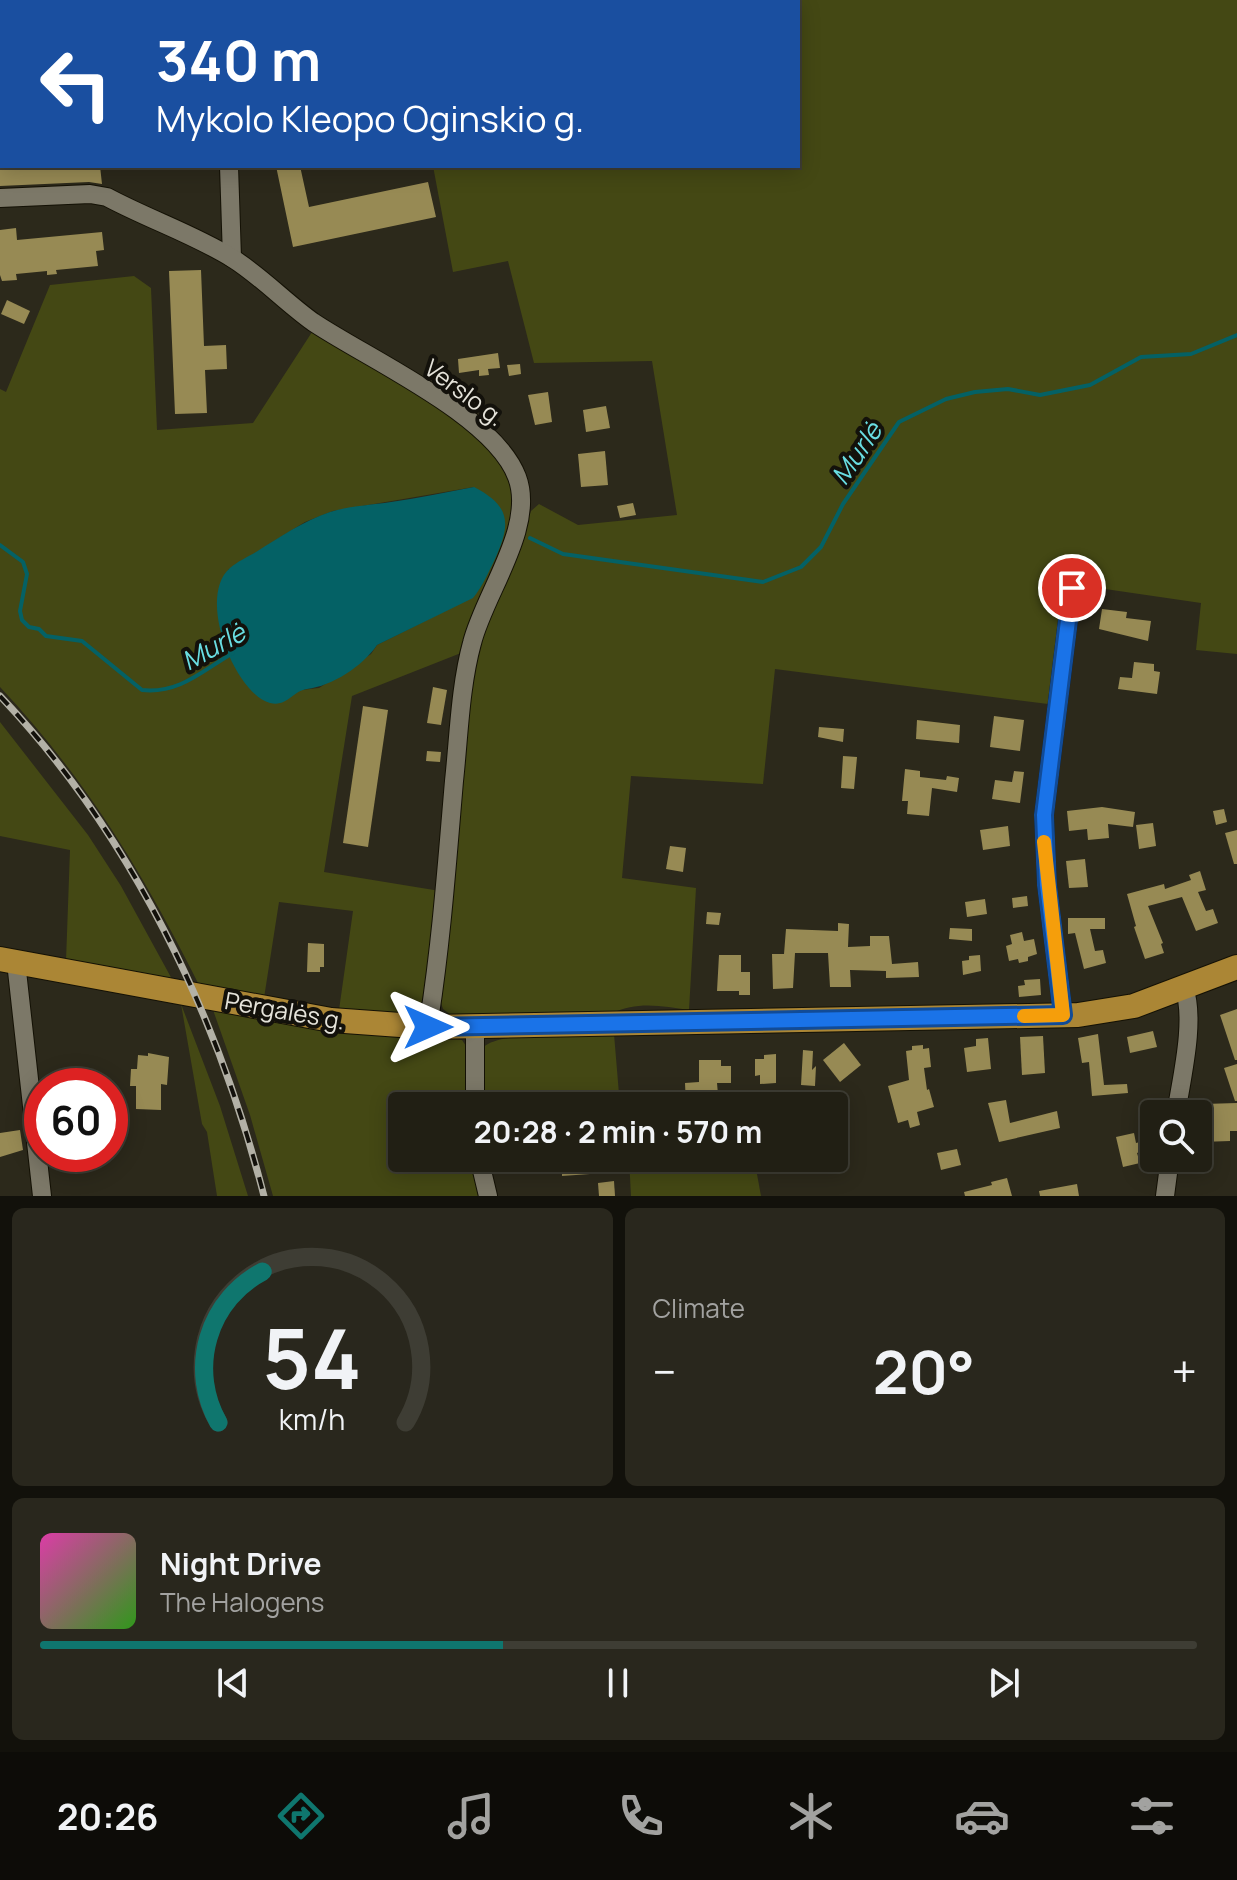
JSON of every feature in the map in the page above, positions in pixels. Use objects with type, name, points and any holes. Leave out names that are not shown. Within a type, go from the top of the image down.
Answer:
[{"type":"main road","name":"Pergalės g.","points":[[8,960],[331,1020],[428,1027],[1063,1015],[1134,1006],[1237,967]]},
{"type":"street","points":[[229,168],[232,258]]},
{"type":"street","name":"Verslo g.","points":[[0,198],[90,194],[107,197],[232,258],[312,321],[444,401],[491,439],[512,467],[520,487],[521,508],[517,529],[477,622],[471,646],[460,716],[444,903],[428,1027]]},
{"type":"street","points":[[1063,1015],[1047,885],[1044,815],[1072,588]]},
{"type":"street","points":[[8,960],[42,1196]]},
{"type":"street","points":[[1178,1100],[1187,1023],[1184,988]]},
{"type":"street","points":[[475,1027],[475,1092]]},
{"type":"street","points":[[482,1172],[488,1196]]},
{"type":"street","points":[[1165,1196],[1168,1172]]},
{"type":"green space","points":[[800,0],[1237,0],[1237,654],[1196,650],[1201,603],[1064,583],[1048,704],[775,669],[763,784],[631,776],[622,878],[696,888],[689,1010],[641,1006],[613,1013],[455,1018],[443,1009],[441,1003],[473,674],[482,630],[513,562],[531,511],[539,504],[578,525],[677,515],[652,361],[534,363],[508,261],[453,272],[433,168],[800,168]]},
{"type":"green space","points":[[134,276],[151,288],[157,430],[253,423],[314,329],[442,408],[495,455],[509,475],[517,511],[461,653],[352,696],[324,872],[440,891],[427,994],[410,1012],[389,1016],[339,1010],[353,911],[279,902],[264,998],[200,987],[112,830],[60,757],[0,687],[0,389],[6,392],[50,285]],"holes":[[[474,487],[473,597],[377,645],[371,654],[319,688],[301,690],[238,670],[223,642],[228,570],[305,522],[333,511]]]},
{"type":"green space","points":[[0,722],[88,835],[121,886],[173,981],[66,961],[70,850],[0,836]]},
{"type":"green space","points":[[181,1004],[220,1106],[248,1196],[217,1196]]},
{"type":"green space","points":[[212,1007],[462,1040],[468,1049],[469,1092],[388,1092],[388,1172],[476,1172],[482,1196],[273,1196],[250,1115]]},
{"type":"green space","points":[[614,1034],[619,1092],[482,1092],[484,1047],[507,1038]]},
{"type":"green space","points":[[630,1172],[757,1172],[761,1196],[631,1196]]},
{"type":"water","points":[[474,487],[495,501],[501,509],[505,526],[495,559],[473,598],[377,645],[364,660],[336,679],[302,690],[281,703],[270,703],[257,696],[244,682],[224,643],[218,621],[217,600],[221,582],[230,568],[292,530],[330,512]]},
{"type":"building","points":[[0,168],[100,168],[102,184],[89,182],[0,186]]},
{"type":"building","points":[[276,168],[300,168],[309,207],[428,182],[436,217],[293,247]]},
{"type":"building","points":[[16,228],[17,240],[102,232],[104,250],[96,251],[98,266],[56,270],[57,274],[47,275],[47,271],[16,274],[17,280],[2,281],[0,230]]},
{"type":"building","points":[[201,270],[204,346],[226,345],[227,369],[205,370],[207,413],[175,414],[169,271]]},
{"type":"building","points":[[7,300],[30,311],[24,324],[1,314]]},
{"type":"building","points":[[498,353],[500,368],[488,369],[489,375],[479,376],[479,370],[459,373],[458,359]]},
{"type":"building","points":[[520,364],[521,374],[509,376],[507,365]]},
{"type":"building","points":[[548,392],[552,422],[535,425],[528,395]]},
{"type":"building","points":[[606,406],[610,428],[586,432],[583,410]]},
{"type":"building","points":[[605,451],[608,485],[581,487],[578,454]]},
{"type":"building","points":[[633,503],[636,515],[620,518],[617,506]]},
{"type":"building","points":[[1102,609],[1127,612],[1126,618],[1151,621],[1148,641],[1099,629]]},
{"type":"building","points":[[1134,662],[1154,664],[1154,671],[1160,672],[1157,694],[1118,689],[1120,677],[1132,678]]},
{"type":"building","points":[[433,687],[447,690],[441,725],[427,723]]},
{"type":"building","points":[[363,706],[388,710],[368,847],[343,843]]},
{"type":"building","points":[[994,716],[1024,720],[1020,751],[990,747]]},
{"type":"building","points":[[917,720],[960,725],[959,743],[916,739]]},
{"type":"building","points":[[819,727],[844,729],[843,742],[818,737]]},
{"type":"building","points":[[427,751],[441,752],[440,762],[426,761]]},
{"type":"building","points":[[843,756],[857,757],[854,789],[841,788]]},
{"type":"building","points":[[905,769],[920,771],[920,777],[959,778],[957,792],[932,788],[929,816],[907,814],[908,801],[902,801]]},
{"type":"building","points":[[1014,771],[1024,772],[1020,803],[992,799],[995,780],[1012,782]]},
{"type":"building","points":[[1102,807],[1135,812],[1133,827],[1108,824],[1109,838],[1088,840],[1087,829],[1069,831],[1067,811]]},
{"type":"building","points":[[1224,809],[1227,822],[1216,825],[1213,811]]},
{"type":"building","points":[[1153,823],[1156,846],[1139,849],[1136,825]]},
{"type":"building","points":[[1008,826],[1010,846],[983,850],[980,830]]},
{"type":"building","points":[[1237,830],[1237,864],[1234,864],[1225,833]]},
{"type":"building","points":[[670,846],[686,848],[683,872],[666,869]]},
{"type":"building","points":[[1085,859],[1088,887],[1069,888],[1066,861]]},
{"type":"building","points":[[1200,871],[1206,890],[1198,892],[1206,911],[1213,909],[1218,923],[1196,931],[1182,897],[1148,906],[1164,953],[1145,959],[1127,894],[1164,884],[1165,889],[1191,880],[1189,875]]},
{"type":"building","points":[[1027,896],[1028,906],[1013,908],[1012,898]]},
{"type":"building","points":[[985,899],[987,914],[967,917],[965,902]]},
{"type":"building","points":[[707,912],[721,913],[719,925],[706,924]]},
{"type":"building","points":[[1068,918],[1105,918],[1105,929],[1090,929],[1095,951],[1103,950],[1106,963],[1084,969],[1075,933],[1068,934]]},
{"type":"building","points":[[838,923],[849,924],[848,947],[870,946],[870,936],[889,936],[892,964],[918,962],[919,977],[886,978],[886,971],[850,970],[851,987],[830,987],[828,953],[795,953],[793,988],[773,989],[772,954],[784,954],[786,929],[838,931]]},
{"type":"building","points":[[950,928],[972,929],[972,941],[949,939]]},
{"type":"building","points":[[1022,932],[1024,941],[1034,939],[1037,954],[1028,957],[1028,961],[1009,961],[1006,946],[1012,944],[1010,935]]},
{"type":"building","points":[[308,943],[324,944],[324,967],[320,967],[320,972],[307,972]]},
{"type":"building","points":[[719,955],[741,955],[741,972],[750,972],[750,995],[739,995],[739,991],[717,991]]},
{"type":"building","points":[[980,955],[981,971],[963,975],[962,961],[969,960],[969,956]]},
{"type":"building","points":[[1040,979],[1041,995],[1019,997],[1018,986],[1025,985],[1024,980]]},
{"type":"building","points":[[1237,1009],[1237,1060],[1235,1060],[1220,1015]]},
{"type":"building","points":[[1153,1031],[1157,1047],[1130,1053],[1127,1037]]},
{"type":"building","points":[[1098,1034],[1104,1085],[1127,1084],[1128,1093],[1092,1096],[1089,1062],[1082,1063],[1078,1038]]},
{"type":"building","points":[[1043,1036],[1045,1073],[1022,1075],[1020,1037]]},
{"type":"building","points":[[988,1038],[991,1069],[967,1072],[964,1048],[976,1046],[976,1039]]},
{"type":"building","points":[[844,1043],[861,1065],[840,1082],[823,1060]]},
{"type":"building","points":[[923,1045],[923,1049],[929,1048],[931,1067],[924,1068],[927,1090],[934,1107],[917,1112],[920,1125],[910,1128],[908,1120],[898,1123],[888,1086],[909,1080],[906,1051],[912,1050],[912,1046]]},
{"type":"building","points":[[803,1050],[813,1051],[815,1086],[801,1085]]},
{"type":"building","points":[[148,1053],[169,1057],[167,1085],[161,1084],[161,1110],[136,1109],[136,1086],[130,1086],[131,1069],[137,1069],[138,1055],[148,1056]]},
{"type":"building","points":[[776,1054],[776,1083],[760,1084],[760,1075],[755,1076],[755,1059]]},
{"type":"building","points":[[699,1060],[721,1060],[721,1066],[731,1066],[731,1083],[717,1083],[718,1092],[685,1092],[685,1083],[699,1082]]},
{"type":"building","points":[[1237,1064],[1237,1101],[1235,1101],[1224,1068]]},
{"type":"building","points":[[1006,1100],[1010,1123],[1057,1111],[1060,1128],[999,1142],[988,1103]]},
{"type":"building","points":[[1237,1103],[1237,1131],[1230,1131],[1230,1141],[1212,1142],[1212,1104]]},
{"type":"building","points":[[20,1130],[23,1150],[0,1157],[0,1133]]},
{"type":"building","points":[[1134,1133],[1136,1143],[1140,1142],[1140,1152],[1137,1153],[1140,1163],[1123,1167],[1116,1137]]},
{"type":"building","points":[[957,1149],[961,1165],[941,1170],[937,1153]]},
{"type":"building","points":[[562,1172],[590,1172],[590,1174],[562,1176]]},
{"type":"building","points":[[1007,1178],[1012,1196],[965,1196],[964,1192]]},
{"type":"building","points":[[614,1181],[615,1196],[599,1196],[598,1183]]},
{"type":"building","points":[[1077,1184],[1079,1196],[1040,1196],[1039,1191]]},
{"type":"waterway","name":"Murlė","points":[[530,538],[563,554],[763,582],[801,567],[821,547],[843,504],[899,422],[946,399],[975,392],[1008,389],[1040,395],[1090,385],[1141,357],[1191,354],[1237,335]]},
{"type":"waterway","name":"Murlė","points":[[0,545],[23,562],[27,574],[20,611],[22,620],[46,636],[82,641],[142,690],[180,685],[233,653]]},
{"type":"railway","points":[[0,696],[47,750],[90,807],[164,929],[221,1060],[264,1196]]},
{"type":"slow traffic","points":[[1024,1016],[1063,1015],[1044,842]]},
{"type":"route","points":[[428,1027],[1063,1015],[1047,885],[1044,815],[1072,588]]}]
